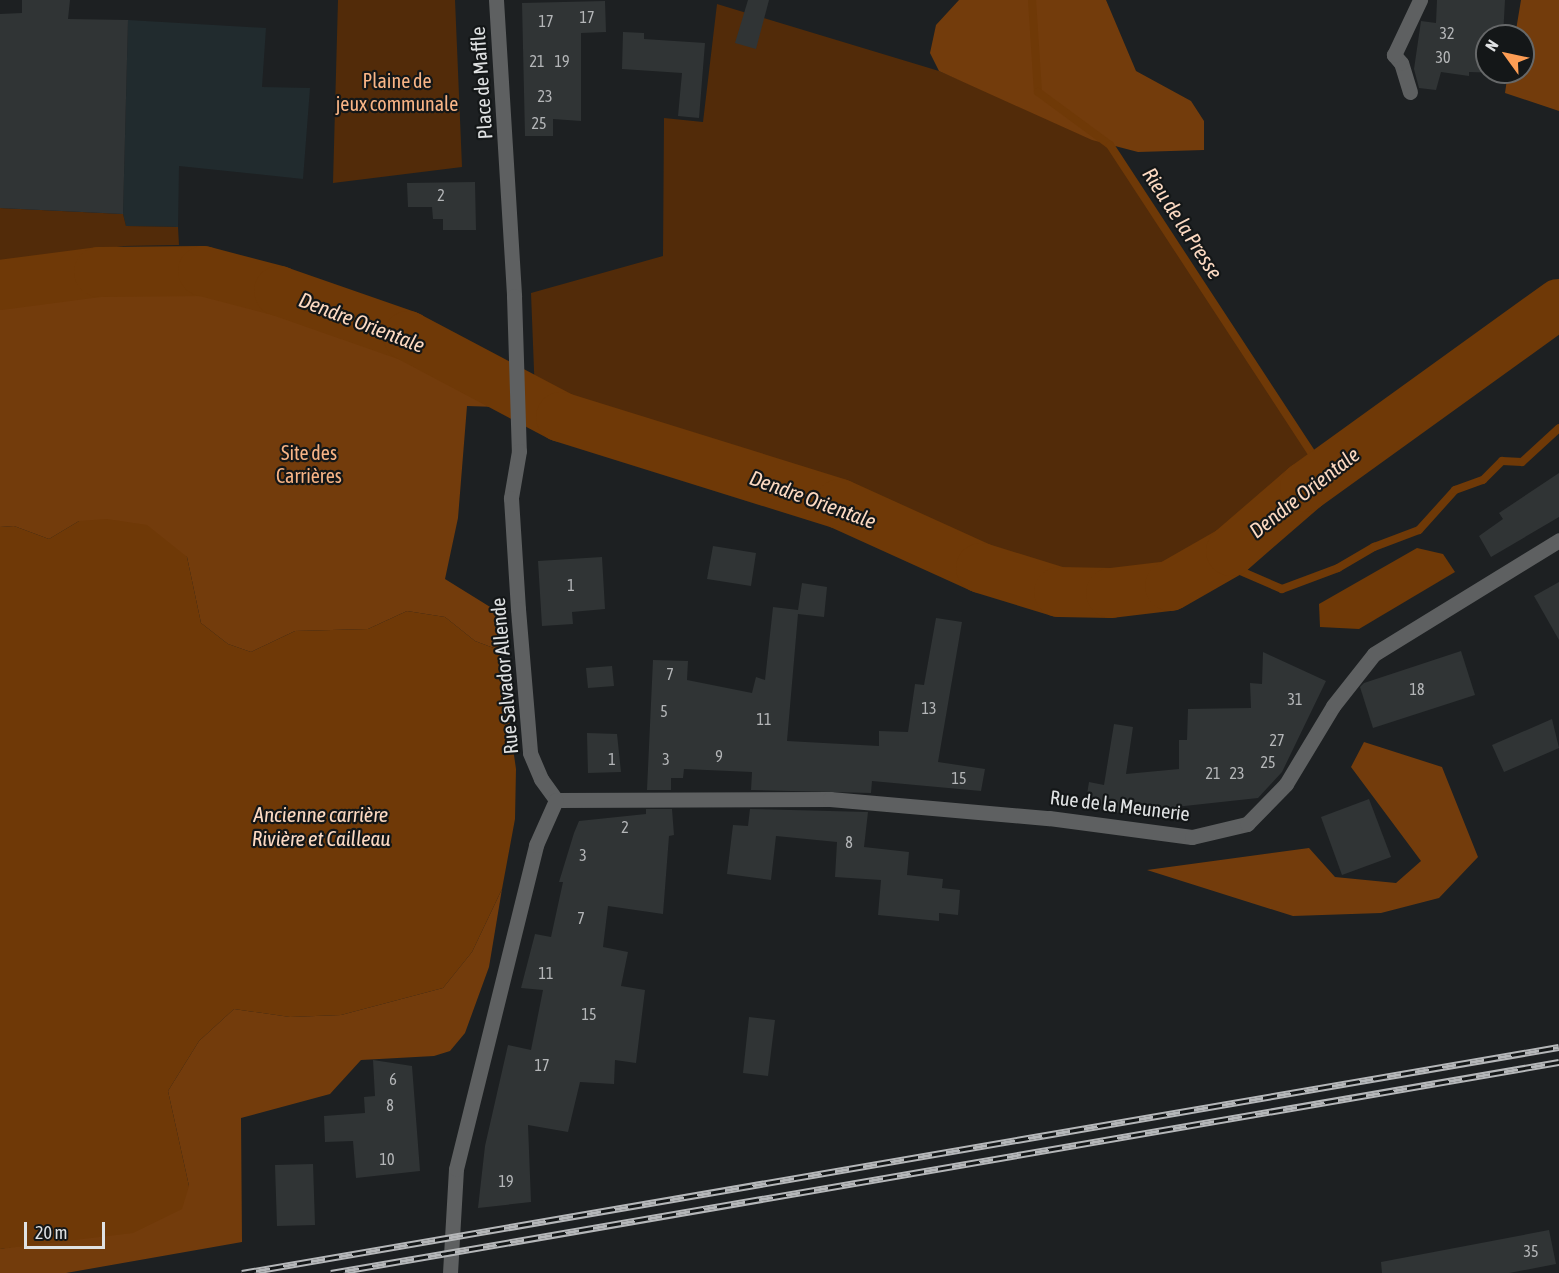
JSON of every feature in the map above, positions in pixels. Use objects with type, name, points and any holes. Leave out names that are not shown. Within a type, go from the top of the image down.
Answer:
[{"type":"street","name":"Place de Maffle","points":[[496,0],[508,162]]},
{"type":"street","points":[[1410,93],[1401,63],[1394,55],[1420,0]]},
{"type":"street","name":"Rue Salvador Allende","points":[[508,162],[519,451],[511,498],[530,753],[541,779],[556,800]]},
{"type":"street","name":"Rue de la Meunerie","points":[[556,800],[830,799],[1049,818],[1192,837],[1247,824],[1286,784],[1333,706],[1374,654],[1559,540]]},
{"type":"street","points":[[450,1273],[456,1168],[536,846],[556,800]]},
{"type":"shaded area","points":[[128,20],[266,28],[262,87],[310,88],[303,179],[179,166],[178,227],[126,226],[123,214]]},
{"type":"green space","name":"Plaine de jeux communale","points":[[338,0],[455,0],[462,167],[333,183]]},
{"type":"green space","points":[[959,0],[1106,0],[1136,71],[1191,101],[1204,121],[1204,150],[1138,152],[1092,140],[939,71],[930,53],[936,25]]},
{"type":"green space","points":[[1521,0],[1559,0],[1559,111],[1505,93],[1506,84],[1535,84],[1535,24],[1517,24]]},
{"type":"green space","points":[[717,4],[939,71],[1110,144],[1325,473],[1231,551],[1170,586],[1111,593],[1059,592],[981,568],[840,504],[535,396],[531,293],[663,256],[664,118],[703,122]]},
{"type":"green space","points":[[0,208],[123,214],[126,226],[178,227],[179,245],[124,246],[0,263]]},
{"type":"green space","name":"Site des Carrières","points":[[203,271],[279,291],[408,336],[491,383],[497,407],[467,406],[458,518],[445,579],[495,610],[499,650],[475,641],[445,617],[407,611],[368,629],[295,631],[251,652],[228,644],[201,623],[187,557],[79,521],[49,539],[14,526],[0,527],[0,285],[99,272]]},
{"type":"green space","points":[[1364,742],[1442,767],[1478,857],[1439,898],[1381,913],[1293,916],[1147,870],[1309,848],[1335,877],[1396,883],[1421,861],[1351,767]]},
{"type":"green space","points":[[502,889],[489,967],[465,1033],[450,1051],[434,1056],[361,1060],[330,1094],[241,1118],[242,1242],[66,1273],[0,1273],[0,1249],[50,1240],[189,1186],[168,1091],[199,1041],[234,1009],[290,1017],[341,1015],[443,988],[472,952]]},
{"type":"water","name":"Ancienne carrière Rivière et Cailleau","points":[[107,519],[147,525],[187,557],[201,623],[228,644],[251,652],[295,631],[368,629],[407,611],[445,617],[475,641],[499,650],[516,769],[515,819],[502,889],[472,952],[443,988],[341,1015],[290,1017],[234,1009],[199,1041],[168,1091],[189,1186],[182,1209],[133,1233],[0,1249],[0,527],[14,526],[49,539],[79,521]]},
{"type":"water","points":[[1417,548],[1443,554],[1455,572],[1359,629],[1320,627],[1319,604]]},
{"type":"building","points":[[22,0],[70,0],[68,19],[128,20],[123,214],[0,208],[0,14],[22,13]]},
{"type":"building","points":[[748,0],[769,0],[756,49],[735,43]]},
{"type":"building","points":[[1437,0],[1505,0],[1504,24],[1475,24],[1475,72],[1469,72],[1469,76],[1441,72],[1436,90],[1419,88],[1414,69],[1421,21],[1436,23]]},
{"type":"building","points":[[605,1],[606,32],[581,33],[581,121],[553,119],[553,136],[525,136],[522,3]]},
{"type":"building","points":[[623,32],[644,33],[644,39],[705,43],[699,118],[678,116],[682,73],[622,69]]},
{"type":"building","points":[[475,182],[476,230],[443,230],[443,219],[433,219],[432,207],[408,207],[407,183]]},
{"type":"building","points":[[1559,473],[1559,517],[1491,557],[1479,536],[1503,519],[1499,513]]},
{"type":"building","points":[[713,546],[756,553],[751,586],[707,579]]},
{"type":"building","points":[[602,557],[605,609],[572,612],[573,624],[542,626],[538,561]]},
{"type":"building","points":[[1559,582],[1559,640],[1534,596]]},
{"type":"building","points":[[802,583],[827,587],[824,617],[798,614],[787,741],[879,746],[879,731],[908,732],[915,684],[924,685],[936,618],[962,622],[938,762],[985,769],[981,791],[872,781],[871,793],[751,790],[752,772],[684,769],[683,778],[671,778],[671,790],[647,790],[653,660],[688,661],[687,680],[752,693],[756,677],[765,680],[773,607],[798,610]]},
{"type":"building","points":[[1461,651],[1475,695],[1373,728],[1360,687],[1364,683]]},
{"type":"building","points":[[1263,652],[1326,681],[1282,772],[1258,798],[1120,813],[1085,807],[1089,782],[1104,785],[1114,724],[1133,727],[1126,774],[1179,769],[1179,740],[1187,740],[1188,709],[1251,708],[1250,683],[1262,684]]},
{"type":"building","points":[[612,666],[614,686],[588,688],[586,668]]},
{"type":"building","points":[[1552,719],[1559,748],[1504,772],[1492,745]]},
{"type":"building","points":[[587,733],[617,734],[621,772],[588,773]]},
{"type":"building","points":[[1369,799],[1391,857],[1342,875],[1321,817]]},
{"type":"building","points":[[646,809],[672,809],[674,835],[669,836],[663,914],[608,906],[603,947],[628,952],[621,986],[645,990],[636,1063],[615,1060],[614,1084],[580,1082],[568,1132],[528,1125],[531,1202],[478,1208],[485,1146],[508,1045],[531,1050],[543,990],[521,988],[535,934],[551,937],[563,882],[559,882],[579,821],[646,814]]},
{"type":"building","points":[[750,809],[868,812],[864,847],[909,852],[907,875],[943,879],[942,888],[960,890],[958,915],[939,913],[939,921],[878,915],[881,880],[835,877],[837,842],[776,836],[771,880],[727,874],[733,825],[748,826]]},
{"type":"building","points":[[749,1017],[775,1020],[768,1076],[743,1073]]},
{"type":"building","points":[[373,1060],[412,1066],[420,1171],[356,1178],[353,1141],[325,1142],[324,1116],[365,1113],[364,1097],[375,1096]]},
{"type":"building","points":[[313,1164],[315,1225],[277,1226],[275,1165]]},
{"type":"building","points":[[1549,1230],[1556,1264],[1509,1273],[1382,1273],[1381,1262]]},
{"type":"waterway","name":"Rieu de la Presse","points":[[1032,0],[1038,92],[1110,145],[1325,473]]},
{"type":"waterway","name":"Dendre Orientale","points":[[0,285],[99,272],[203,271],[279,291],[408,336],[561,417],[840,504],[981,568],[1059,592],[1111,593],[1170,586],[1231,551],[1305,487],[1559,304]]},
{"type":"waterway","points":[[1215,560],[1282,589],[1338,568],[1374,547],[1419,530],[1455,490],[1483,480],[1502,461],[1522,462],[1559,428]]},
{"type":"railway","points":[[242,1273],[1559,1047]]},
{"type":"railway","points":[[331,1273],[1559,1062]]}]
